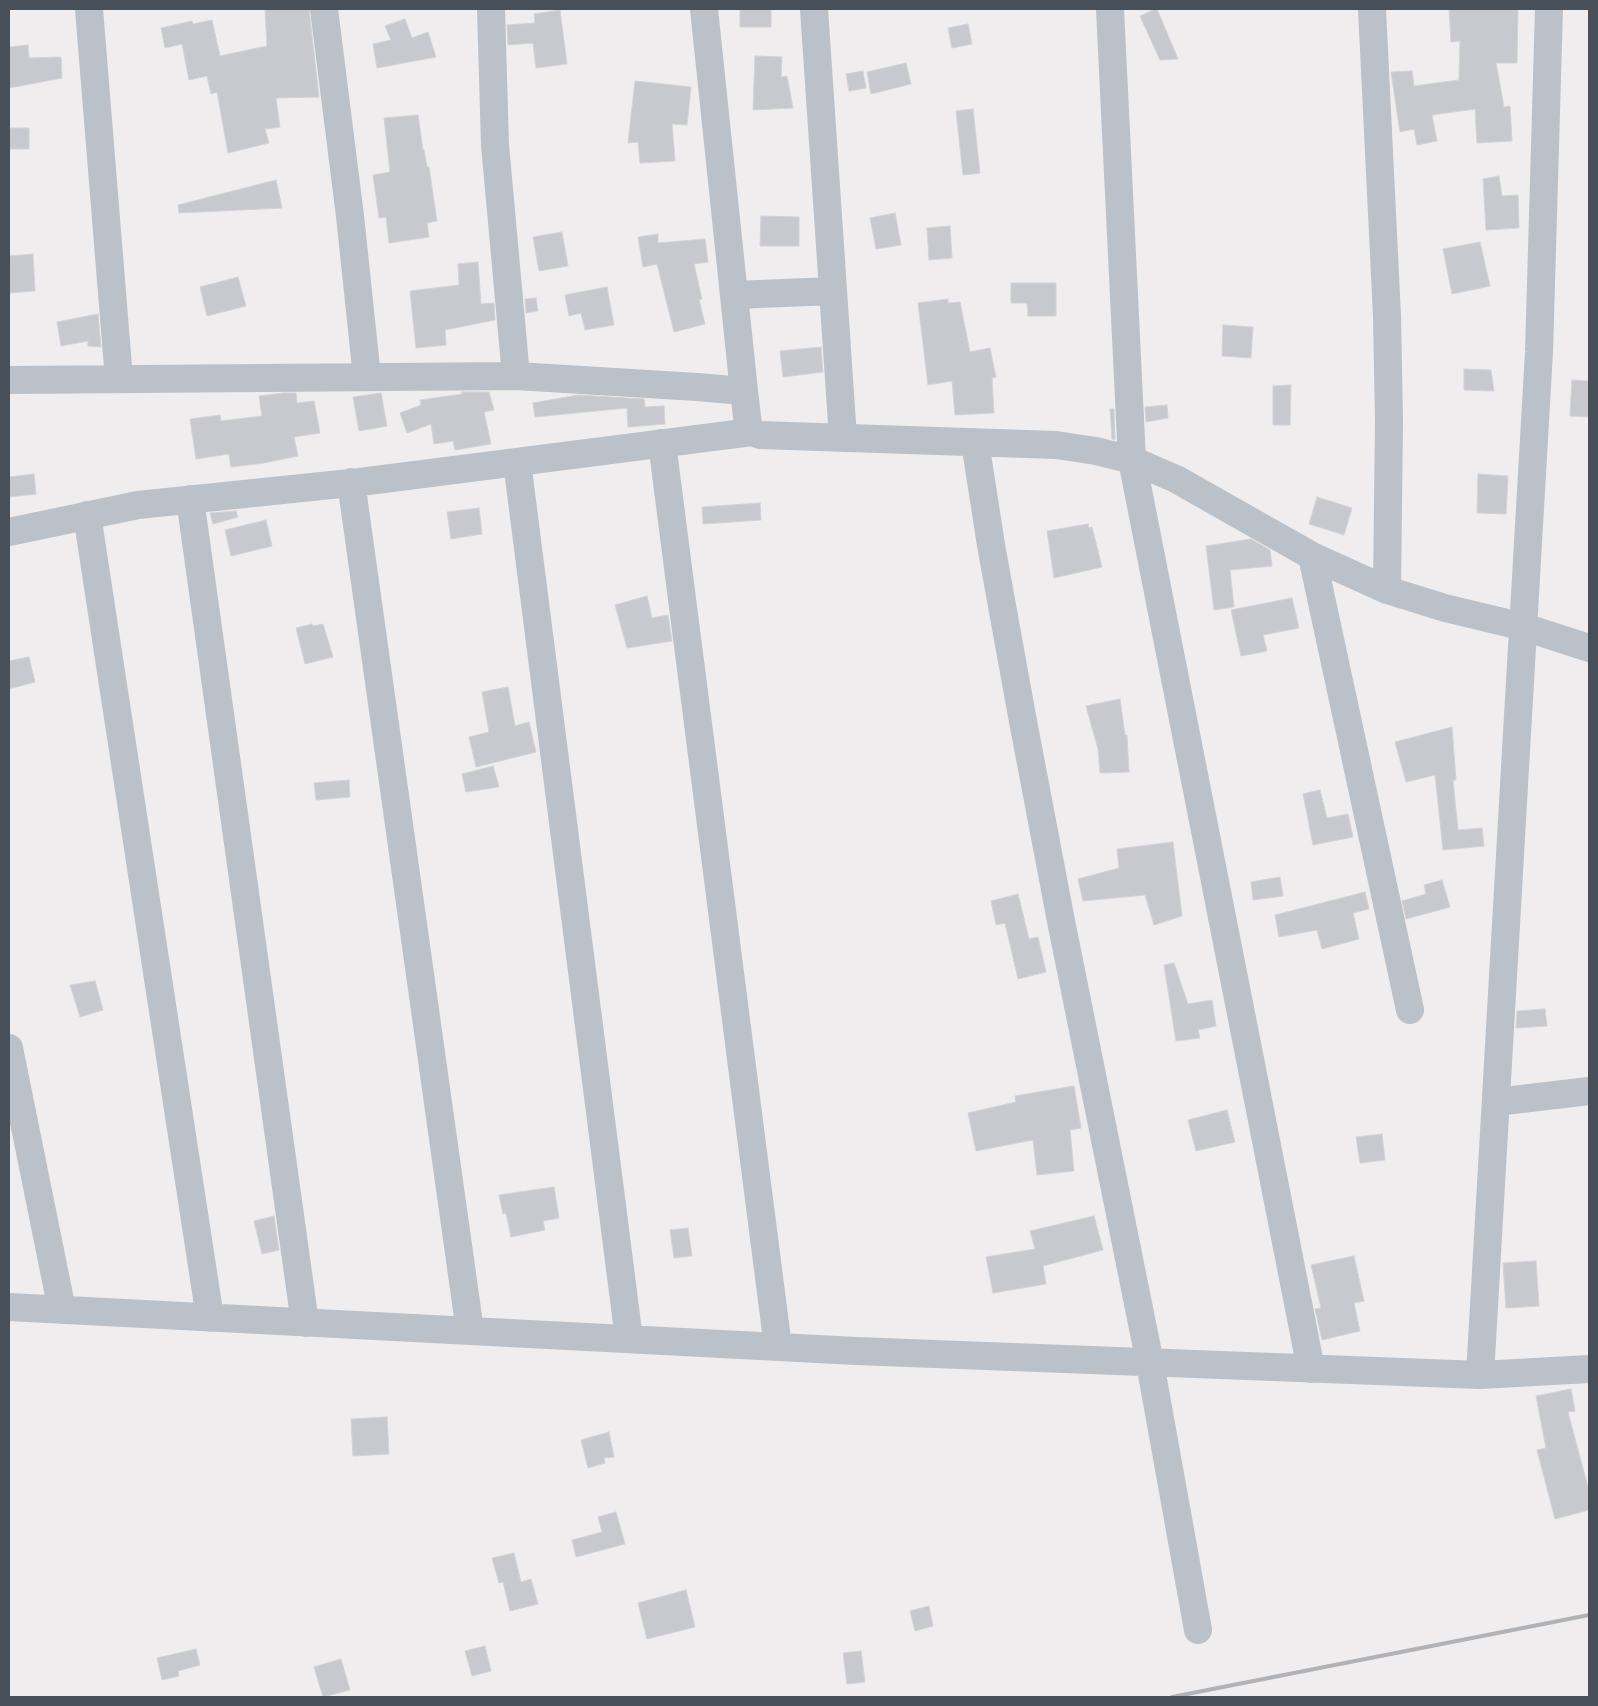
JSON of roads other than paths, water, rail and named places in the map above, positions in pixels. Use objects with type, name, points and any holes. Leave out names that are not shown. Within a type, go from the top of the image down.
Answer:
[{"type":"street","points":[[89,9],[119,379]]},
{"type":"street","points":[[324,9],[350,216],[366,377]]},
{"type":"street","points":[[491,9],[495,145],[516,376]]},
{"type":"street","points":[[704,9],[744,391],[748,425],[752,432]]},
{"type":"street","points":[[814,9],[842,438]]},
{"type":"street","points":[[1110,9],[1132,460],[1311,1369]]},
{"type":"street","points":[[1372,9],[1387,316],[1389,420],[1387,590]]},
{"type":"street","points":[[1480,1375],[1539,352],[1549,9]]},
{"type":"street","points":[[734,296],[833,291]]},
{"type":"street","points":[[9,380],[516,376],[744,391]]},
{"type":"street","points":[[9,532],[138,505],[351,482],[752,432],[760,435],[1056,445],[1096,451],[1132,460],[1176,479],[1312,556],[1387,590],[1445,608],[1524,627],[1589,648]]},
{"type":"street","points":[[976,442],[991,545],[1024,726],[1063,931],[1150,1362],[1198,1630]]},
{"type":"street","points":[[662,443],[778,1347]]},
{"type":"street","points":[[517,462],[629,1339]]},
{"type":"street","points":[[351,482],[470,1331]]},
{"type":"street","points":[[190,499],[305,1323]]},
{"type":"street","points":[[87,515],[210,1318]]},
{"type":"street","points":[[1312,556],[1410,1010]]},
{"type":"street","points":[[9,1048],[62,1310]]},
{"type":"street","points":[[1496,1102],[1589,1092]]},
{"type":"street","points":[[9,1307],[778,1347],[1311,1369],[1480,1375],[1589,1369]]},
{"type":"railway","points":[[1172,1697],[1589,1615]]}]
